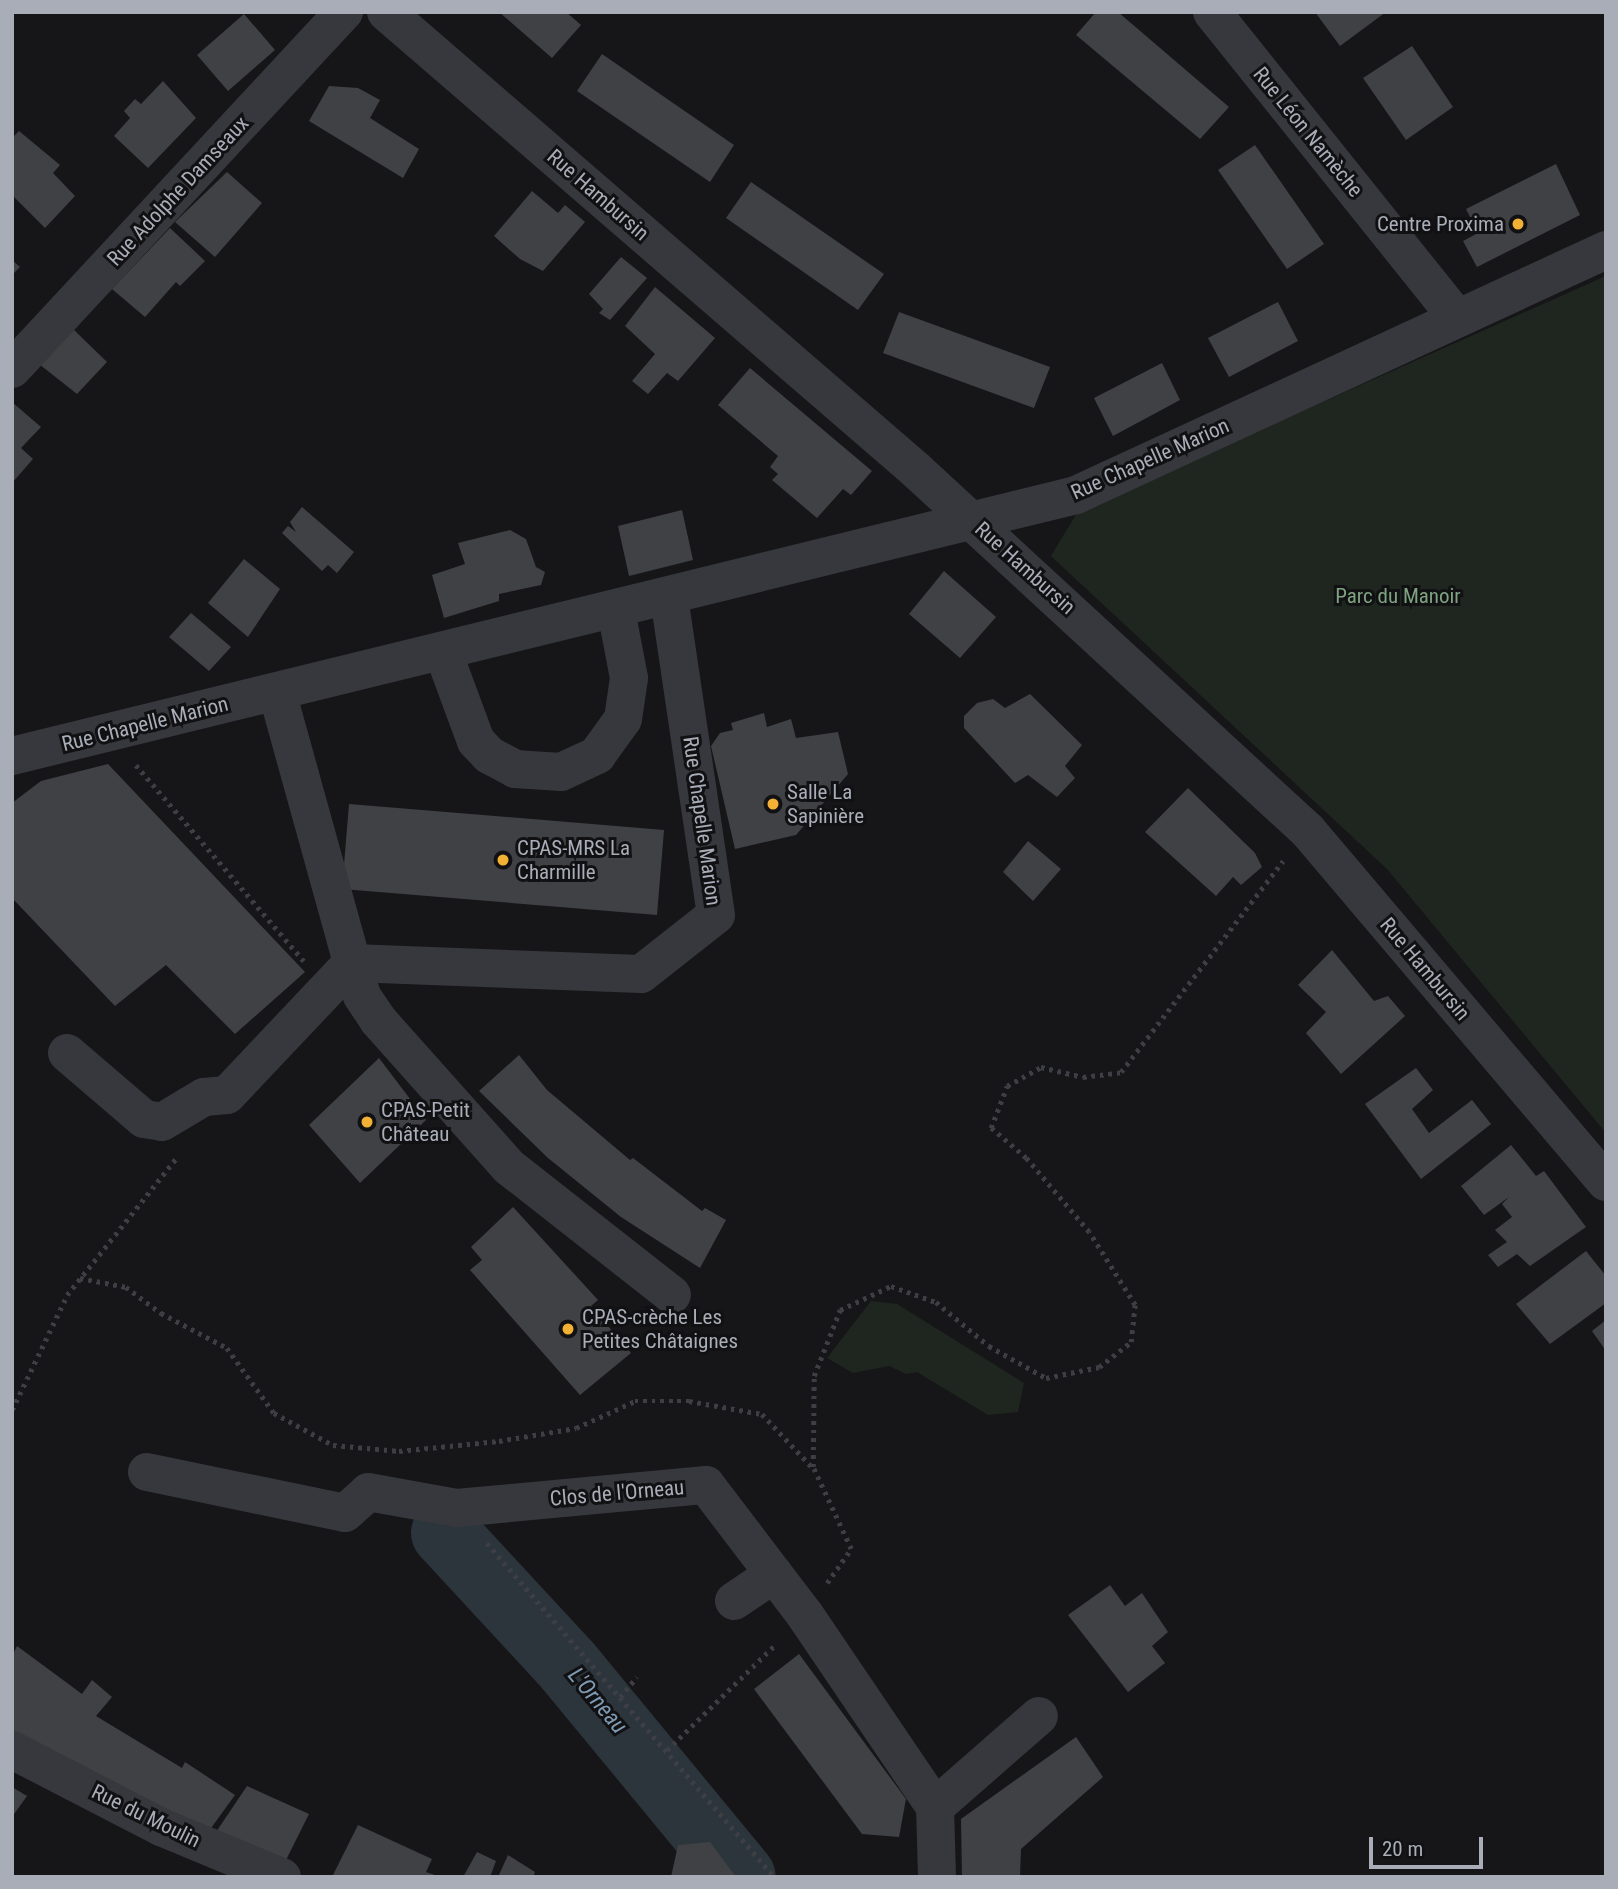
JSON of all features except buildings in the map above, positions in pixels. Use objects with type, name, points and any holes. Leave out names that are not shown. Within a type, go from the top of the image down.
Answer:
[{"type":"street","name":"Rue Adolphe Damseaux","points":[[12,369],[344,12]]},
{"type":"street","name":"Rue Hambursin","points":[[386,12],[975,522],[1308,831],[1606,1182]]},
{"type":"street","name":"Rue Léon Namèche","points":[[1212,12],[1457,318]]},
{"type":"street","name":"Rue Chapelle Marion","points":[[12,756],[975,522],[1076,495],[1606,250]]},
{"type":"street","name":"Rue Chapelle Marion","points":[[341,976],[640,974],[716,915],[669,597]]},
{"type":"street","points":[[443,652],[469,725],[482,748],[515,769],[561,772],[597,755],[623,719],[629,678],[616,610]]},
{"type":"street","points":[[278,692],[341,976],[362,996],[378,1020],[509,1167],[672,1294]]},
{"type":"street","points":[[67,1053],[154,1122],[162,1122],[204,1097],[227,1096],[341,976]]},
{"type":"street","name":"Clos de l'Orneau","points":[[147,1472],[345,1513],[368,1492],[457,1507],[706,1485],[805,1615],[935,1807]]},
{"type":"street","points":[[734,1601],[774,1574]]},
{"type":"street","points":[[937,1877],[935,1807],[1039,1716]]},
{"type":"street","name":"Rue du Moulin","points":[[12,1750],[161,1827],[282,1877]]},
{"type":"path","points":[[108,733],[341,976]]},
{"type":"path","points":[[813,1467],[814,1376],[840,1310],[891,1286],[936,1302],[989,1346],[1046,1378],[1099,1367],[1131,1342],[1135,1305],[1089,1232],[1026,1158],[991,1128],[1007,1086],[1041,1067],[1083,1077],[1121,1072],[1216,944],[1308,831]]},
{"type":"path","points":[[12,1410],[67,1295],[184,1149]]},
{"type":"path","points":[[80,1278],[126,1287],[161,1313],[227,1348],[274,1413],[333,1445],[399,1451],[499,1441],[576,1428],[635,1401],[688,1401],[762,1414],[813,1467],[850,1549],[805,1615],[667,1750]]},
{"type":"path","points":[[457,1507],[774,1877]]},
{"type":"path","points":[[621,1697],[637,1677]]},
{"type":"green space","name":"Parc du Manoir","points":[[1606,276],[1606,1133],[1387,869],[1051,556],[1078,511]]},
{"type":"green space","points":[[871,1301],[897,1304],[1024,1383],[1018,1412],[988,1415],[917,1372],[906,1374],[889,1366],[853,1373],[827,1358]]},
{"type":"waterway","name":"L'Orneau","points":[[445,1533],[568,1666],[742,1877]]},
{"type":"place","name":"Centre Proxima","points":[[1518,224]]},
{"type":"place","name":"Salle La Sapinière","points":[[773,804]]},
{"type":"place","name":"CPAS-MRS La Charmille","points":[[503,860]]},
{"type":"place","name":"CPAS-Petit Château","points":[[367,1122]]},
{"type":"place","name":"CPAS-crèche Les Petites Châtaignes","points":[[568,1329]]}]
